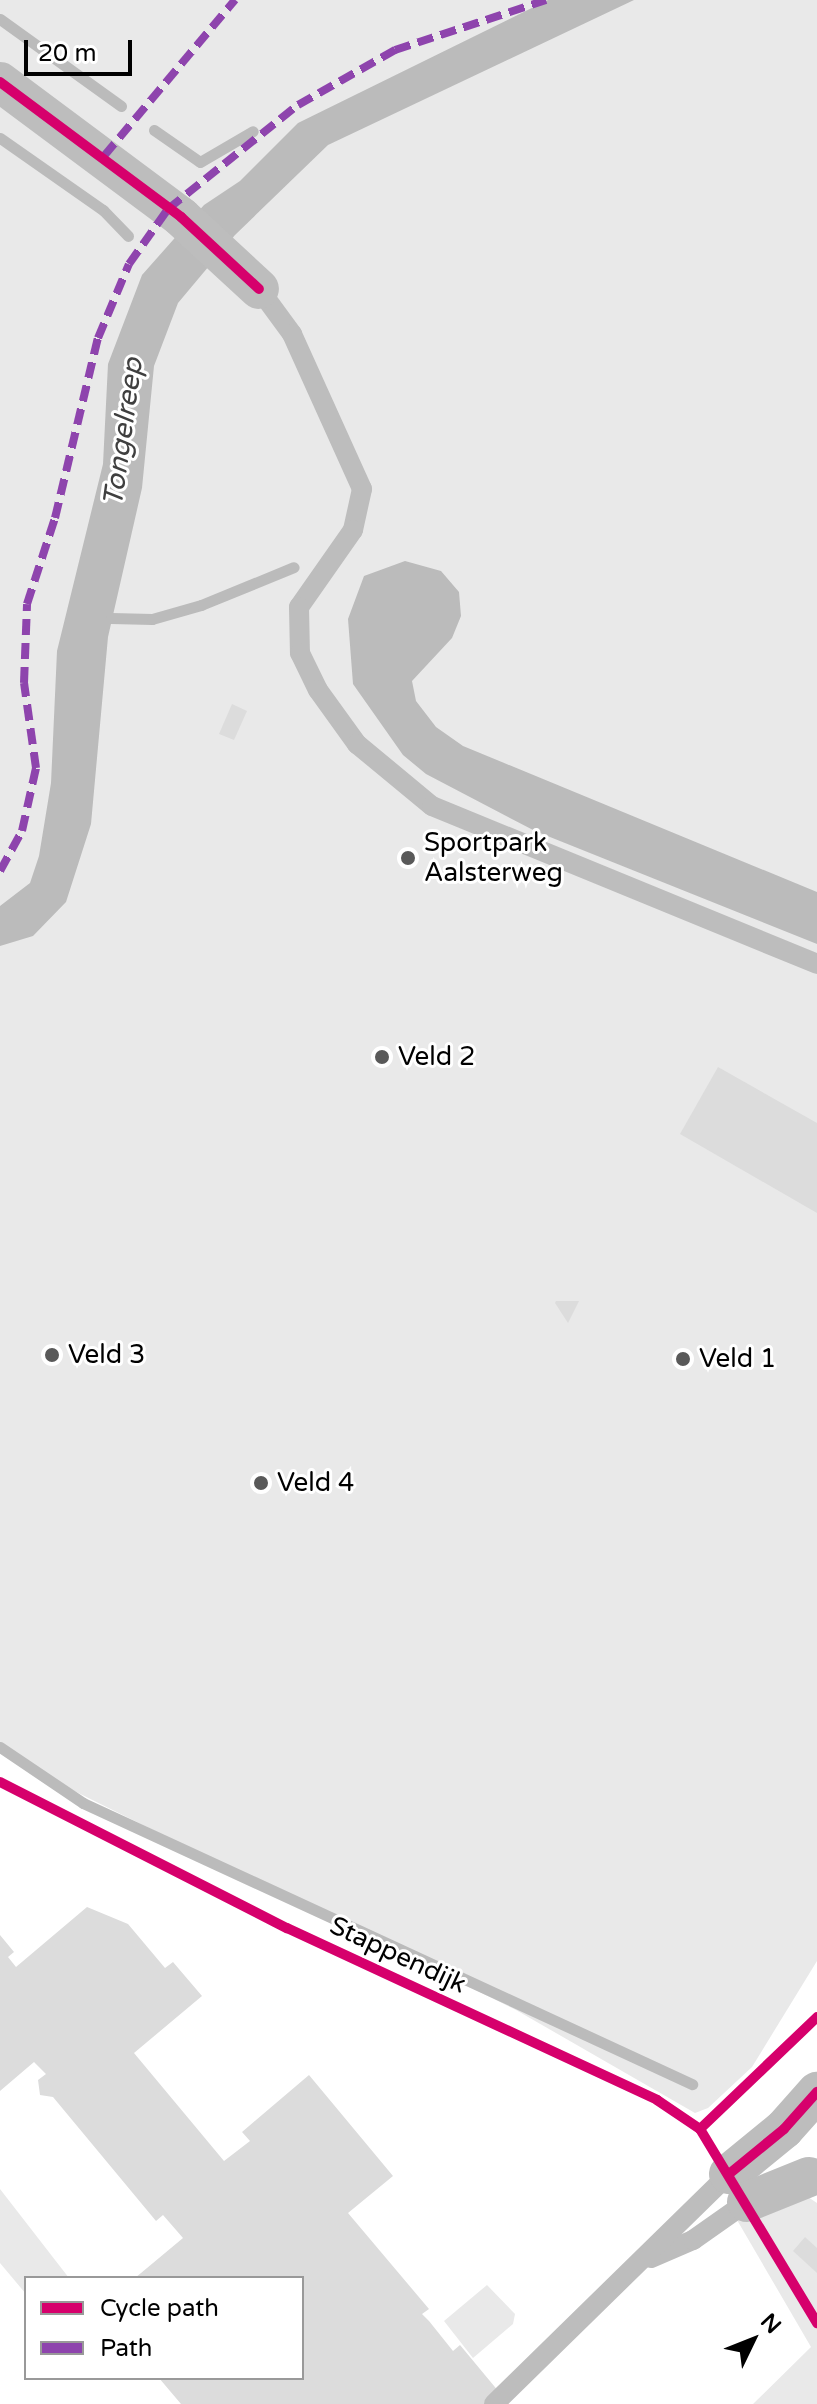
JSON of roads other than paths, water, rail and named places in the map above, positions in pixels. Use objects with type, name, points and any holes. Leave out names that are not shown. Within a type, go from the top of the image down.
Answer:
[{"type":"street","points":[[0,82],[181,217],[259,289]]},
{"type":"street","points":[[738,2188],[817,2092]]},
{"type":"street","points":[[738,2188],[813,2181],[784,2129]]},
{"type":"lane","points":[[259,289],[292,334],[362,489],[353,530],[299,607],[300,653],[318,690],[357,744],[432,806],[817,964]]},
{"type":"lane","points":[[648,2259],[693,2240],[738,2188]]},
{"type":"lane","points":[[494,2404],[648,2259],[678,2221],[738,2188]]},
{"type":"water","name":"Tongelreep","points":[[548,0],[634,0],[328,145],[235,235],[178,303],[154,366],[142,488],[108,637],[91,824],[66,902],[33,936],[0,946],[0,906],[30,883],[39,856],[51,783],[57,651],[103,464],[108,364],[142,275],[204,205],[240,181],[298,123]]},
{"type":"water","points":[[405,561],[441,571],[459,592],[461,616],[452,638],[412,681],[416,701],[436,727],[463,746],[817,892],[817,944],[535,831],[426,774],[403,755],[353,684],[348,619],[364,576]]},
{"type":"waterway","points":[[0,19],[121,106]]},
{"type":"waterway","points":[[154,130],[200,162],[253,131]]},
{"type":"waterway","points":[[0,138],[103,210],[128,236]]},
{"type":"waterway","points":[[111,618],[152,619],[201,605],[294,567]]},
{"type":"waterway","points":[[0,1747],[83,1803],[692,2084]]},
{"type":"place","name":"Sportpark Aalsterweg","points":[[408,858]]},
{"type":"place","name":"Veld 2","points":[[382,1057]]},
{"type":"place","name":"Veld 3","points":[[52,1355]]},
{"type":"place","name":"Veld 1","points":[[683,1359]]},
{"type":"place","name":"Veld 4","points":[[261,1483]]}]
